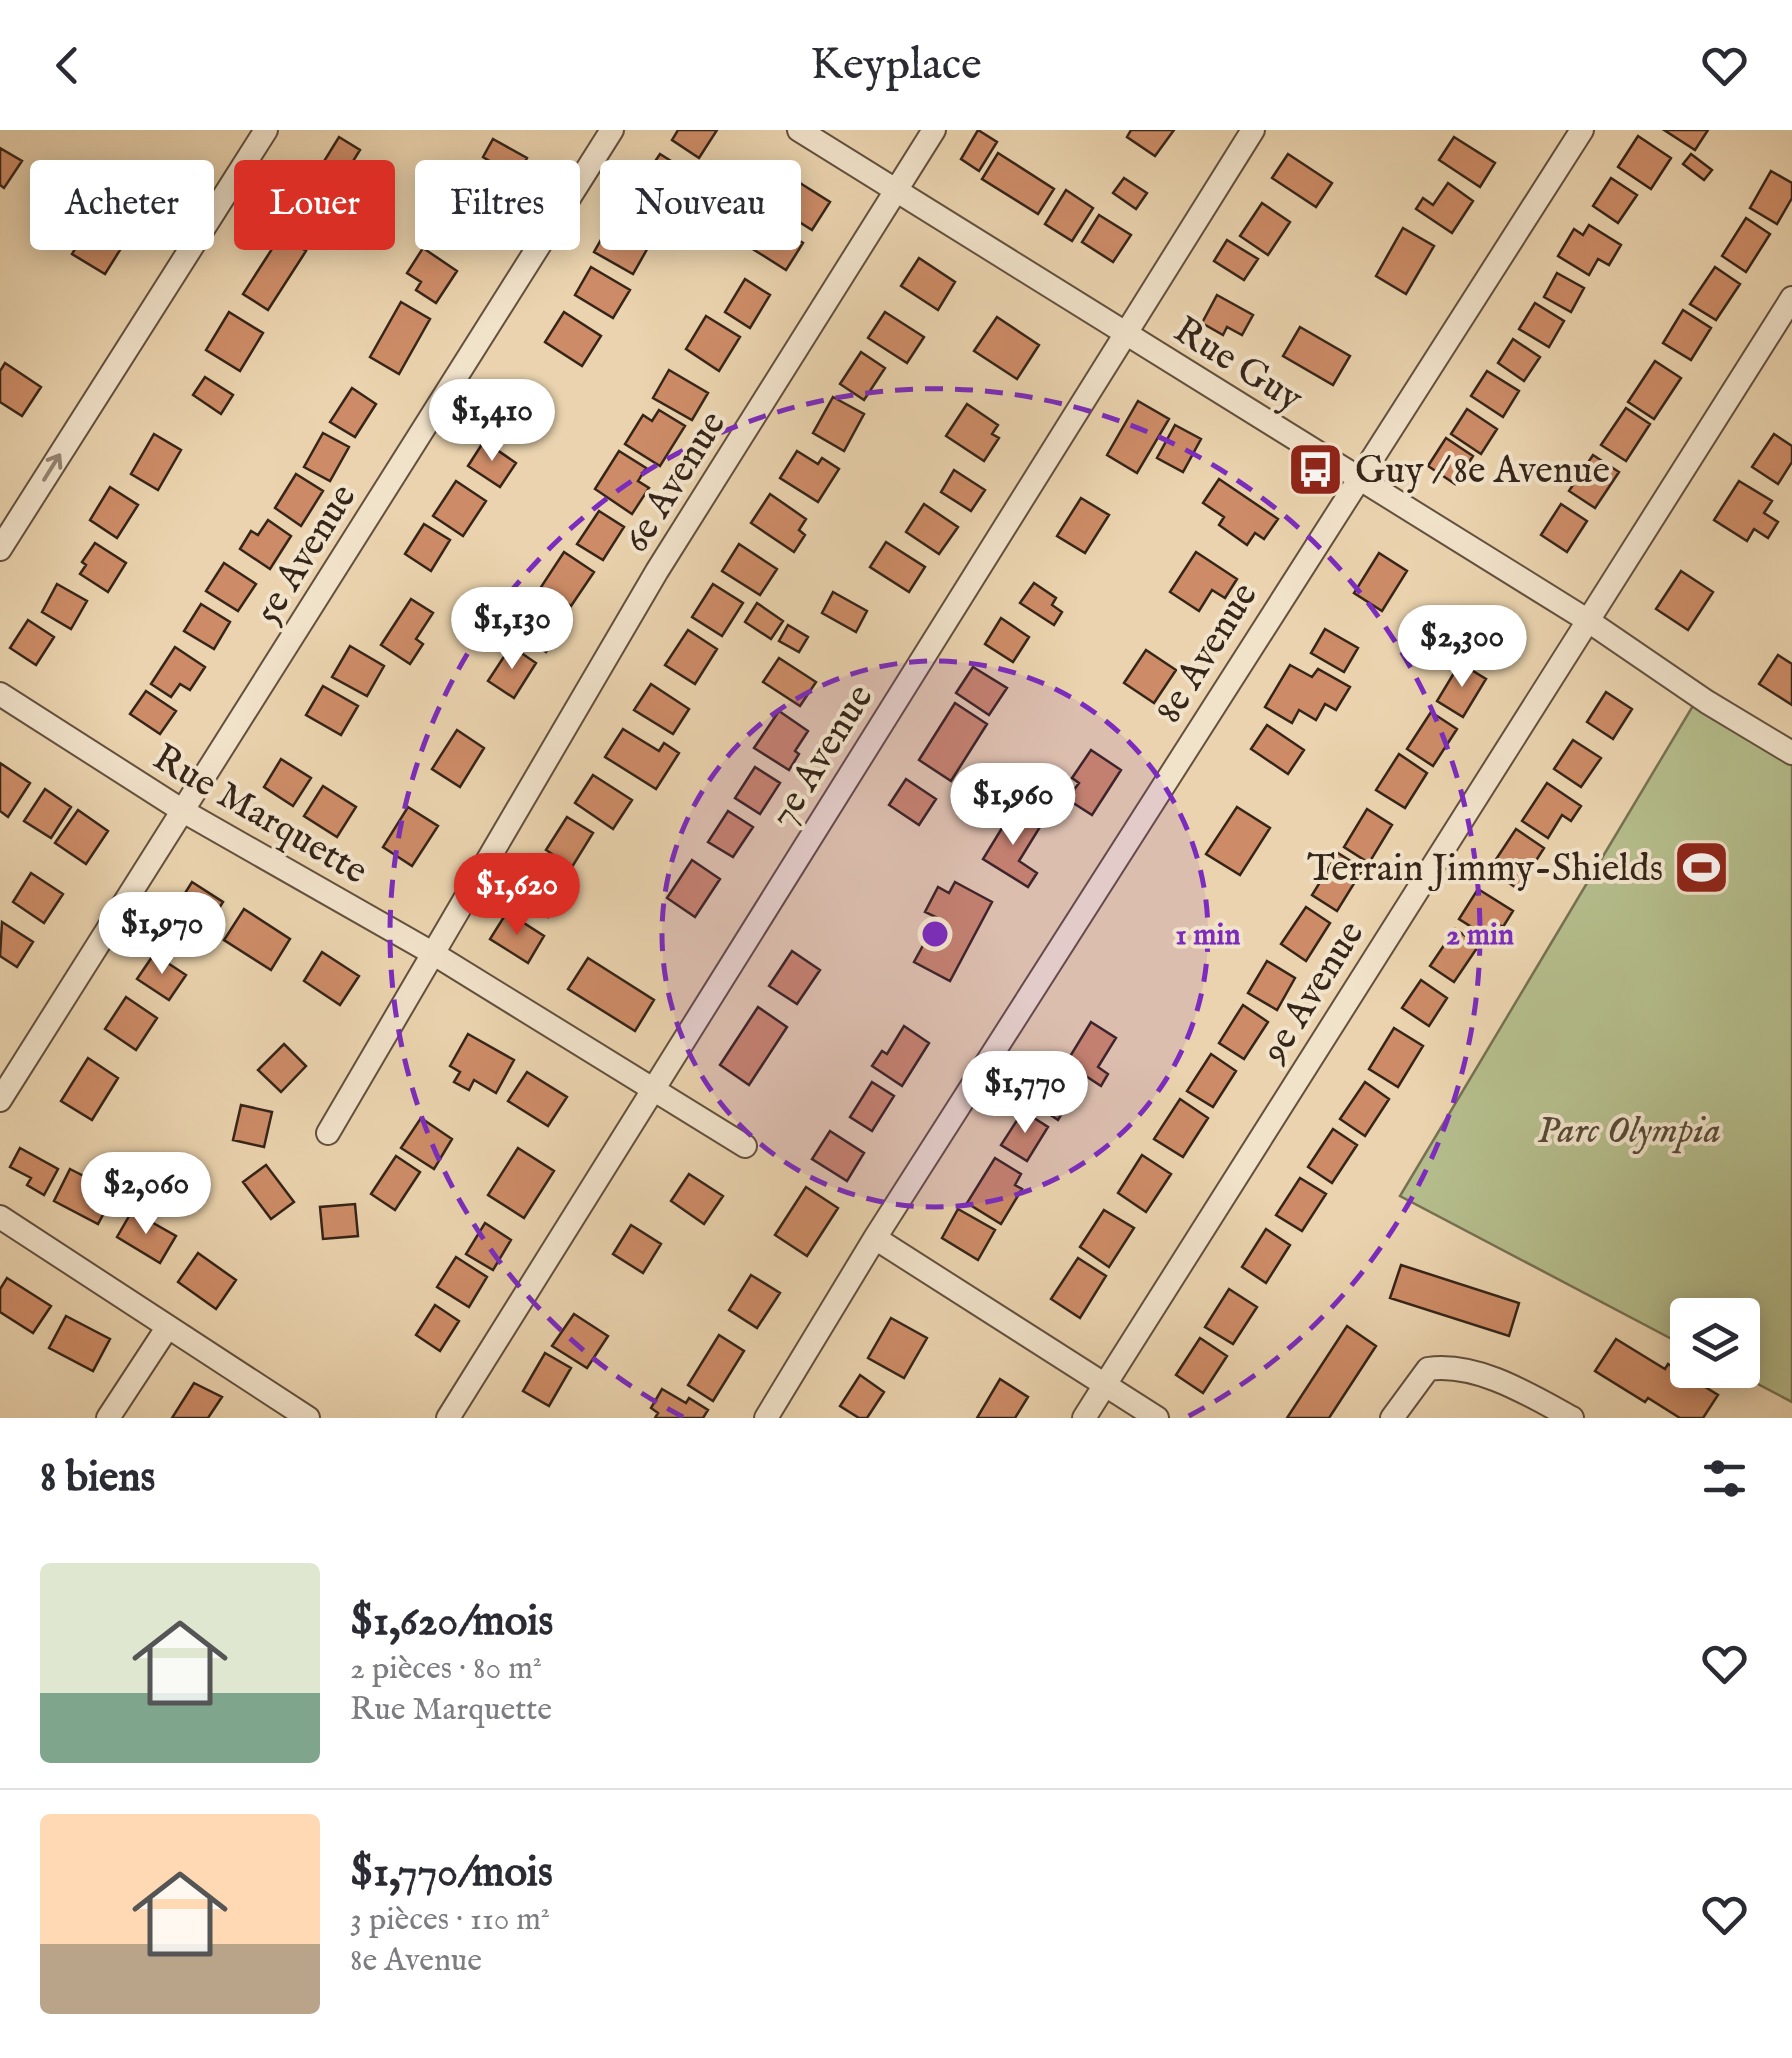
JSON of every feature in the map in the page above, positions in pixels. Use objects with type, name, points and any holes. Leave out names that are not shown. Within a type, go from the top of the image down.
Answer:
[{"type":"street","points":[[0,550],[266,130]]},
{"type":"street","name":"5e Avenue","points":[[0,1100],[612,130]]},
{"type":"street","name":"Rue Guy","points":[[799,130],[1586,620],[1792,754]]},
{"type":"street","name":"6e Avenue","points":[[328,1134],[657,571],[934,130]]},
{"type":"street","name":"7e Avenue","points":[[448,1418],[1253,130]]},
{"type":"street","name":"8e Avenue","points":[[766,1418],[875,1238],[1582,130]]},
{"type":"street","name":"9e Avenue","points":[[1084,1418],[1792,298]]},
{"type":"street","name":"Rue Marquette","points":[[0,694],[183,811],[434,954],[745,1146]]},
{"type":"street","points":[[0,1216],[308,1418]]},
{"type":"street","points":[[875,1238],[1157,1418]]},
{"type":"street","points":[[108,1418],[167,1328]]},
{"type":"street","points":[[1392,1418],[1428,1370],[1441,1368],[1482,1374],[1572,1418]]},
{"type":"green space","name":"Parc Olympia","points":[[1694,704],[1792,765],[1792,1402],[1760,1385],[1760,1298],[1670,1298],[1670,1338],[1400,1196]]},
{"type":"building","points":[[678,130],[717,130],[699,158],[672,140]]},
{"type":"building","points":[[978,130],[997,142],[979,171],[961,159]]},
{"type":"building","points":[[1131,130],[1174,130],[1155,156],[1127,137]]},
{"type":"building","points":[[1664,130],[1708,130],[1695,150]]},
{"type":"building","points":[[1638,136],[1671,158],[1651,189],[1618,167]]},
{"type":"building","points":[[339,137],[360,150],[354,160],[325,160]]},
{"type":"building","points":[[1454,137],[1495,163],[1480,187],[1439,160]]},
{"type":"building","points":[[493,139],[527,158],[488,160],[483,157]]},
{"type":"building","points":[[0,148],[22,161],[4,188],[0,185]]},
{"type":"building","points":[[998,153],[1054,189],[1038,214],[982,179]]},
{"type":"building","points":[[1288,154],[1332,183],[1316,207],[1272,178]]},
{"type":"building","points":[[1691,154],[1712,170],[1704,180],[1683,164]]},
{"type":"building","points":[[1771,171],[1792,183],[1792,198],[1777,224],[1750,208]]},
{"type":"building","points":[[1124,178],[1147,193],[1136,209],[1113,193]]},
{"type":"building","points":[[1611,178],[1637,195],[1618,223],[1593,206]]},
{"type":"building","points":[[1448,183],[1473,201],[1452,233],[1416,209],[1423,198],[1433,205]]},
{"type":"building","points":[[801,184],[830,202],[812,230],[801,223]]},
{"type":"building","points":[[1066,190],[1093,208],[1072,241],[1045,224]]},
{"type":"building","points":[[1262,203],[1290,222],[1268,255],[1240,236]]},
{"type":"building","points":[[1099,215],[1131,235],[1113,262],[1082,242]]},
{"type":"building","points":[[1746,218],[1770,234],[1746,272],[1722,256]]},
{"type":"building","points":[[1589,225],[1621,245],[1609,265],[1598,259],[1589,275],[1558,256],[1574,229],[1583,235]]},
{"type":"building","points":[[1403,228],[1434,246],[1406,294],[1376,276]]},
{"type":"building","points":[[1227,240],[1258,259],[1244,280],[1214,261]]},
{"type":"building","points":[[600,241],[600,250],[647,250],[633,274],[594,252]]},
{"type":"building","points":[[74,250],[120,250],[105,274],[72,254]]},
{"type":"building","points":[[271,250],[306,251],[268,310],[243,294]]},
{"type":"building","points":[[422,250],[457,271],[436,303],[416,290],[421,282],[407,273]]},
{"type":"building","points":[[754,250],[799,250],[786,270]]},
{"type":"building","points":[[919,258],[955,282],[938,310],[901,286]]},
{"type":"building","points":[[591,267],[630,290],[613,318],[575,295]]},
{"type":"building","points":[[1715,267],[1740,284],[1716,320],[1690,304]]},
{"type":"building","points":[[1557,273],[1584,288],[1571,312],[1544,297]]},
{"type":"building","points":[[745,279],[770,295],[750,328],[725,312]]},
{"type":"building","points":[[1217,295],[1253,315],[1242,335],[1227,327],[1223,335],[1202,323]]},
{"type":"building","points":[[401,302],[430,319],[399,374],[370,357]]},
{"type":"building","points":[[1535,303],[1564,321],[1549,347],[1519,329]]},
{"type":"building","points":[[1683,310],[1711,328],[1691,360],[1663,343]]},
{"type":"building","points":[[229,312],[263,333],[240,371],[206,350]]},
{"type":"building","points":[[564,312],[601,336],[582,366],[545,342]]},
{"type":"building","points":[[885,312],[924,337],[907,363],[868,338]]},
{"type":"building","points":[[706,316],[740,337],[719,371],[686,349]]},
{"type":"building","points":[[997,317],[1039,345],[1017,379],[974,351]]},
{"type":"building","points":[[1300,327],[1350,356],[1333,385],[1283,356]]},
{"type":"building","points":[[1513,339],[1540,357],[1524,381],[1498,363]]},
{"type":"building","points":[[861,352],[885,368],[864,400],[840,384]]},
{"type":"building","points":[[1655,361],[1681,378],[1654,419],[1628,402]]},
{"type":"building","points":[[5,363],[41,387],[22,416],[0,402],[0,371]]},
{"type":"building","points":[[669,370],[708,393],[692,420],[653,398]]},
{"type":"building","points":[[1487,371],[1519,391],[1503,417],[1471,396]]},
{"type":"building","points":[[205,377],[233,395],[221,414],[193,395]]},
{"type":"building","points":[[352,388],[376,404],[355,437],[330,422]]},
{"type":"building","points":[[833,397],[864,414],[844,451],[813,433]]},
{"type":"building","points":[[512,399],[537,414],[520,441],[495,426]]},
{"type":"building","points":[[1138,401],[1169,419],[1137,473],[1107,455]]},
{"type":"building","points":[[967,404],[998,425],[992,434],[999,438],[984,461],[946,436]]},
{"type":"building","points":[[1626,408],[1650,424],[1626,461],[1601,445]]},
{"type":"building","points":[[1467,409],[1497,429],[1481,454],[1451,434]]},
{"type":"building","points":[[659,410],[685,426],[660,466],[625,444],[643,415],[652,421]]},
{"type":"building","points":[[1175,425],[1201,439],[1183,472],[1157,458]]},
{"type":"building","points":[[323,433],[349,447],[330,481],[304,467]]},
{"type":"building","points":[[154,434],[181,450],[158,490],[131,474]]},
{"type":"building","points":[[1774,434],[1792,446],[1792,462],[1778,484],[1752,467]]},
{"type":"building","points":[[1446,438],[1473,456],[1455,484],[1428,466]]},
{"type":"building","points":[[484,441],[516,463],[500,487],[468,466]]},
{"type":"building","points":[[619,451],[646,468],[638,481],[649,488],[632,514],[595,489]]},
{"type":"building","points":[[797,451],[818,464],[822,458],[839,469],[818,502],[780,478]]},
{"type":"building","points":[[1593,455],[1619,472],[1595,508],[1569,491]]},
{"type":"building","points":[[954,470],[985,490],[971,511],[941,492]]},
{"type":"building","points":[[296,474],[323,491],[301,526],[275,508]]},
{"type":"building","points":[[1219,479],[1278,519],[1264,539],[1255,533],[1247,545],[1219,525],[1224,517],[1203,503]]},
{"type":"building","points":[[456,481],[486,501],[463,536],[433,516]]},
{"type":"building","points":[[1739,481],[1772,501],[1764,513],[1778,522],[1768,538],[1754,529],[1747,541],[1714,520]]},
{"type":"building","points":[[110,487],[138,505],[117,538],[90,520]]},
{"type":"building","points":[[770,494],[806,519],[799,530],[805,535],[794,552],[751,523]]},
{"type":"building","points":[[1081,498],[1109,515],[1085,553],[1057,536]]},
{"type":"building","points":[[924,504],[958,527],[939,554],[906,532]]},
{"type":"building","points":[[1561,504],[1587,521],[1567,552],[1541,535]]},
{"type":"building","points":[[599,511],[624,527],[603,560],[577,544]]},
{"type":"building","points":[[268,520],[291,536],[270,569],[240,549],[251,531],[258,535]]},
{"type":"building","points":[[424,524],[450,540],[431,571],[405,554]]},
{"type":"building","points":[[886,542],[925,567],[909,592],[870,567]]},
{"type":"building","points":[[95,543],[126,563],[108,592],[80,574],[86,565],[82,562]]},
{"type":"building","points":[[739,544],[777,569],[760,595],[722,571]]},
{"type":"building","points":[[564,552],[594,572],[571,606],[541,587]]},
{"type":"building","points":[[1196,552],[1237,579],[1225,598],[1212,590],[1199,611],[1170,592]]},
{"type":"building","points":[[1379,553],[1407,571],[1382,611],[1354,593]]},
{"type":"building","points":[[224,563],[256,584],[238,611],[206,591]]},
{"type":"building","points":[[1681,571],[1713,592],[1688,630],[1656,609]]},
{"type":"building","points":[[1034,583],[1056,598],[1052,605],[1062,612],[1054,625],[1020,603]]},
{"type":"building","points":[[57,584],[87,601],[71,629],[42,612]]},
{"type":"building","points":[[713,584],[743,603],[722,636],[692,617]]},
{"type":"building","points":[[833,592],[867,611],[856,632],[822,613]]},
{"type":"building","points":[[411,599],[433,613],[416,639],[423,644],[410,664],[381,645]]},
{"type":"building","points":[[524,600],[563,625],[546,652],[507,626]]},
{"type":"building","points":[[757,603],[783,621],[771,639],[745,622]]},
{"type":"building","points":[[201,604],[230,622],[214,649],[184,631]]},
{"type":"building","points":[[1492,614],[1517,629],[1493,667],[1468,652]]},
{"type":"building","points":[[1001,618],[1029,637],[1013,662],[985,644]]},
{"type":"building","points":[[28,620],[54,637],[36,665],[10,648]]},
{"type":"building","points":[[788,625],[808,637],[799,652],[779,641]]},
{"type":"building","points":[[1325,629],[1358,648],[1344,672],[1311,653]]},
{"type":"building","points":[[688,630],[717,649],[695,684],[665,665]]},
{"type":"building","points":[[350,646],[384,666],[367,696],[332,677]]},
{"type":"building","points":[[511,646],[536,663],[514,698],[488,681]]},
{"type":"building","points":[[175,647],[205,667],[190,690],[180,684],[171,697],[151,684]]},
{"type":"building","points":[[1146,650],[1176,670],[1154,703],[1124,683]]},
{"type":"building","points":[[1778,655],[1792,664],[1792,705],[1759,684]]},
{"type":"building","points":[[779,658],[816,682],[800,706],[763,682]]},
{"type":"building","points":[[1460,663],[1486,679],[1463,717],[1437,701]]},
{"type":"building","points":[[1290,665],[1312,677],[1318,669],[1350,687],[1336,710],[1325,704],[1316,720],[1299,710],[1292,723],[1265,707]]},
{"type":"building","points":[[973,667],[1007,688],[989,715],[956,693]]},
{"type":"building","points":[[651,684],[689,709],[673,734],[634,710]]},
{"type":"building","points":[[323,686],[358,706],[341,735],[306,715]]},
{"type":"building","points":[[146,691],[176,711],[160,734],[130,714]]},
{"type":"building","points":[[1606,692],[1632,709],[1613,739],[1587,722]]},
{"type":"building","points":[[955,703],[987,724],[951,781],[919,760]]},
{"type":"building","points":[[779,711],[808,731],[789,770],[754,748]]},
{"type":"building","points":[[1431,712],[1457,729],[1433,766],[1407,749]]},
{"type":"building","points":[[1267,725],[1304,750],[1288,774],[1251,749]]},
{"type":"building","points":[[623,729],[659,751],[664,743],[679,753],[656,789],[605,757]]},
{"type":"building","points":[[457,730],[484,748],[460,787],[432,769]]},
{"type":"building","points":[[1573,740],[1601,758],[1581,787],[1554,769]]},
{"type":"building","points":[[1091,750],[1121,770],[1092,815],[1067,799],[1079,783],[1072,778]]},
{"type":"building","points":[[1399,754],[1427,773],[1405,808],[1376,790]]},
{"type":"building","points":[[281,759],[311,778],[293,806],[264,787]]},
{"type":"building","points":[[0,763],[30,783],[8,817],[0,811]]},
{"type":"building","points":[[755,767],[780,783],[760,814],[735,798]]},
{"type":"building","points":[[593,775],[632,800],[613,829],[575,803]]},
{"type":"building","points":[[906,779],[936,799],[919,825],[889,805]]},
{"type":"building","points":[[1547,783],[1581,806],[1571,821],[1562,815],[1548,838],[1522,821]]},
{"type":"building","points":[[323,786],[356,807],[337,837],[304,816]]},
{"type":"building","points":[[45,789],[71,807],[51,838],[24,821]]},
{"type":"building","points":[[408,807],[438,826],[412,866],[383,847]]},
{"type":"building","points":[[1237,807],[1270,828],[1240,875],[1206,854]]},
{"type":"building","points":[[1367,809],[1392,825],[1369,863],[1344,847]]},
{"type":"building","points":[[78,810],[108,831],[86,864],[55,843]]},
{"type":"building","points":[[1013,810],[1040,827],[1019,861],[1037,873],[1028,887],[983,859]]},
{"type":"building","points":[[728,811],[753,827],[733,857],[708,842]]},
{"type":"building","points":[[567,817],[593,833],[572,867],[546,850]]},
{"type":"building","points":[[1516,829],[1544,848],[1518,889],[1489,870]]},
{"type":"building","points":[[1338,853],[1363,869],[1337,911],[1312,895]]},
{"type":"building","points":[[692,860],[720,879],[695,917],[667,898]]},
{"type":"building","points":[[542,862],[571,881],[548,917],[519,898]]},
{"type":"building","points":[[31,873],[63,894],[44,923],[13,902]]},
{"type":"building","points":[[192,882],[223,902],[206,929],[175,909]]},
{"type":"building","points":[[955,882],[992,902],[950,981],[914,962],[938,918],[925,912],[938,887],[949,893]]},
{"type":"building","points":[[1478,889],[1513,911],[1503,927],[1495,922],[1486,936],[1459,919]]},
{"type":"building","points":[[1306,907],[1330,923],[1306,961],[1281,944]]},
{"type":"building","points":[[244,909],[290,939],[271,970],[224,940]]},
{"type":"building","points":[[507,912],[544,936],[528,963],[490,939]]},
{"type":"building","points":[[2,922],[33,942],[17,967],[0,956]]},
{"type":"building","points":[[1455,929],[1479,945],[1454,982],[1430,966]]},
{"type":"building","points":[[792,951],[820,970],[797,1004],[769,986]]},
{"type":"building","points":[[322,952],[359,976],[340,1005],[304,981]]},
{"type":"building","points":[[154,954],[186,975],[169,1000],[137,979]]},
{"type":"building","points":[[588,958],[654,1000],[635,1031],[568,989]]},
{"type":"building","points":[[1267,961],[1295,978],[1277,1010],[1248,993]]},
{"type":"building","points":[[1421,980],[1447,998],[1429,1026],[1402,1008]]},
{"type":"building","points":[[126,997],[157,1018],[136,1050],[105,1029]]},
{"type":"building","points":[[1243,1005],[1268,1022],[1244,1059],[1219,1043]]},
{"type":"building","points":[[758,1007],[787,1027],[749,1085],[720,1065]]},
{"type":"building","points":[[1091,1022],[1116,1038],[1098,1067],[1108,1074],[1101,1086],[1066,1063]]},
{"type":"building","points":[[904,1026],[929,1043],[902,1086],[872,1066],[882,1051],[887,1054]]},
{"type":"building","points":[[1394,1028],[1423,1046],[1398,1087],[1369,1069]]},
{"type":"building","points":[[468,1034],[514,1060],[496,1093],[474,1080],[469,1090],[454,1082],[460,1072],[450,1066]]},
{"type":"building","points":[[284,1044],[306,1066],[281,1092],[258,1070]]},
{"type":"building","points":[[1211,1054],[1236,1071],[1213,1107],[1187,1091]]},
{"type":"building","points":[[88,1058],[118,1078],[92,1120],[61,1101]]},
{"type":"building","points":[[1052,1068],[1079,1085],[1058,1120],[1031,1102]]},
{"type":"building","points":[[527,1072],[567,1097],[548,1126],[508,1101]]},
{"type":"building","points":[[872,1082],[894,1096],[872,1131],[850,1117]]},
{"type":"building","points":[[1365,1082],[1389,1099],[1365,1136],[1340,1119]]},
{"type":"building","points":[[1180,1099],[1208,1118],[1183,1157],[1154,1139]]},
{"type":"building","points":[[241,1105],[272,1112],[264,1147],[233,1140]]},
{"type":"building","points":[[1023,1111],[1048,1127],[1027,1161],[1001,1145]]},
{"type":"building","points":[[421,1118],[452,1139],[434,1169],[401,1148]]},
{"type":"building","points":[[1333,1129],[1357,1145],[1332,1183],[1308,1167]]},
{"type":"building","points":[[830,1131],[864,1153],[847,1181],[812,1159]]},
{"type":"building","points":[[20,1148],[58,1169],[44,1195],[27,1185],[31,1178],[10,1167]]},
{"type":"building","points":[[518,1148],[554,1171],[524,1218],[488,1195]]},
{"type":"building","points":[[1142,1155],[1171,1174],[1146,1212],[1118,1193]]},
{"type":"building","points":[[396,1156],[420,1172],[395,1210],[371,1194]]},
{"type":"building","points":[[995,1158],[1021,1174],[1015,1185],[1022,1189],[1001,1224],[967,1203]]},
{"type":"building","points":[[266,1165],[294,1202],[271,1219],[243,1182]]},
{"type":"building","points":[[70,1169],[115,1192],[98,1224],[54,1201]]},
{"type":"building","points":[[689,1174],[723,1196],[704,1224],[671,1201]]},
{"type":"building","points":[[1300,1178],[1326,1194],[1302,1231],[1276,1215]]},
{"type":"building","points":[[806,1187],[838,1208],[807,1256],[775,1235]]},
{"type":"building","points":[[355,1204],[358,1236],[323,1239],[320,1207]]},
{"type":"building","points":[[958,1209],[995,1230],[978,1260],[942,1238]]},
{"type":"building","points":[[1104,1210],[1134,1228],[1109,1267],[1080,1247]]},
{"type":"building","points":[[132,1211],[176,1236],[160,1263],[117,1237]]},
{"type":"building","points":[[485,1223],[511,1240],[493,1270],[466,1254]]},
{"type":"building","points":[[631,1225],[661,1244],[643,1273],[613,1254]]},
{"type":"building","points":[[1266,1229],[1290,1245],[1266,1283],[1242,1267]]},
{"type":"building","points":[[198,1253],[236,1280],[216,1309],[178,1282]]},
{"type":"building","points":[[456,1257],[487,1277],[469,1307],[437,1287]]},
{"type":"building","points":[[1078,1258],[1106,1276],[1080,1318],[1051,1299]]},
{"type":"building","points":[[1401,1265],[1519,1303],[1509,1336],[1390,1298]]},
{"type":"building","points":[[751,1275],[780,1293],[757,1328],[729,1310]]},
{"type":"building","points":[[7,1278],[51,1306],[33,1333],[0,1312],[0,1289]]},
{"type":"building","points":[[1229,1289],[1257,1307],[1233,1344],[1205,1327]]},
{"type":"building","points":[[435,1305],[459,1321],[440,1351],[416,1335]]},
{"type":"building","points":[[574,1314],[608,1336],[587,1368],[552,1346]]},
{"type":"building","points":[[66,1316],[110,1339],[93,1371],[49,1348]]},
{"type":"building","points":[[891,1318],[927,1338],[904,1378],[868,1358]]},
{"type":"building","points":[[1347,1326],[1376,1346],[1329,1418],[1287,1418]]},
{"type":"building","points":[[719,1335],[744,1351],[713,1401],[688,1385]]},
{"type":"building","points":[[1200,1338],[1227,1356],[1203,1393],[1176,1375]]},
{"type":"building","points":[[1616,1339],[1665,1369],[1670,1365],[1670,1388],[1707,1388],[1718,1395],[1703,1418],[1680,1418],[1595,1371]]},
{"type":"building","points":[[545,1353],[571,1368],[549,1406],[523,1391]]},
{"type":"building","points":[[860,1375],[884,1392],[867,1418],[859,1418],[840,1406]]},
{"type":"building","points":[[1000,1379],[1028,1397],[1015,1418],[977,1418]]},
{"type":"building","points":[[194,1383],[222,1397],[208,1418],[172,1418]]},
{"type":"building","points":[[662,1389],[686,1403],[689,1398],[708,1410],[703,1418],[655,1418],[658,1413],[651,1408]]},
{"type":"place","name":"Guy / 8e Avenue","points":[[1316,469]]},
{"type":"place","name":"Terrain Jimmy-Shields","points":[[1702,867]]}]
